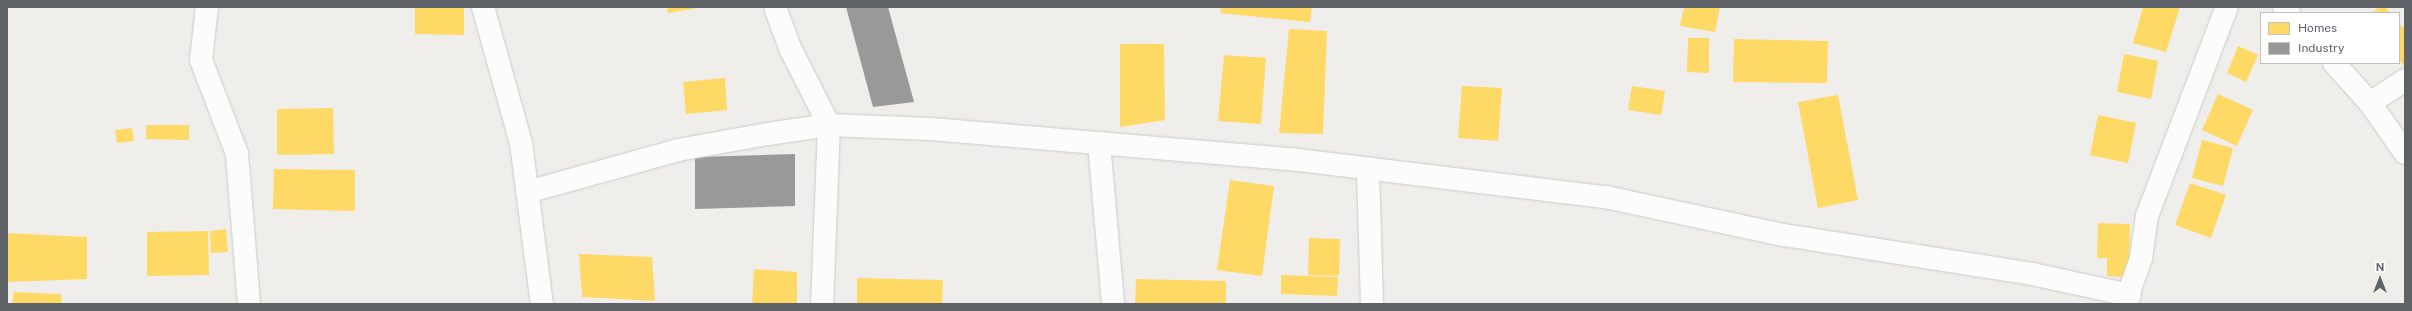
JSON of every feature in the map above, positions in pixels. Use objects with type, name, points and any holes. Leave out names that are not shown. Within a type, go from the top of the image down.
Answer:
[{"type":"street","points":[[206,7],[201,60],[237,154],[249,304]]},
{"type":"street","points":[[483,7],[521,143],[542,304]]},
{"type":"street","points":[[775,7],[790,48],[830,125],[822,304]]},
{"type":"street","points":[[527,192],[678,150],[830,125],[1099,143],[1298,160],[1368,170],[1606,198],[1784,234],[2038,275],[2128,300],[2147,216],[2227,7]]},
{"type":"street","points":[[2335,64],[2370,103],[2405,153]]},
{"type":"street","points":[[2370,103],[2405,80]]},
{"type":"street","points":[[1099,143],[1113,304]]},
{"type":"street","points":[[1368,170],[1372,304]]},
{"type":"building: Homes","points":[[415,7],[464,7],[464,35],[415,34]]},
{"type":"building: Homes","points":[[667,7],[698,7],[698,8],[668,13]]},
{"type":"building: Homes","points":[[1221,7],[1312,7],[1310,22],[1220,13]]},
{"type":"building: Homes","points":[[1684,7],[1720,7],[1715,32],[1680,26]]},
{"type":"building: Homes","points":[[2143,7],[2180,7],[2166,52],[2133,43]]},
{"type":"building: Homes","points":[[2379,7],[2385,7],[2389,12],[2373,12]]},
{"type":"building: Homes","points":[[2400,24],[2405,30],[2405,67],[2400,61]]},
{"type":"building: Homes","points":[[1289,29],[1327,31],[1323,134],[1279,133]]},
{"type":"building: Homes","points":[[1688,38],[1709,38],[1709,73],[1687,72]]},
{"type":"building: Homes","points":[[1734,39],[1828,41],[1827,83],[1733,82]]},
{"type":"building: Homes","points":[[1120,44],[1164,44],[1165,120],[1120,127]]},
{"type":"building: Homes","points":[[2238,46],[2258,55],[2246,82],[2227,73]]},
{"type":"building: Homes","points":[[2124,54],[2158,61],[2151,99],[2117,92]]},
{"type":"building: Homes","points":[[1224,55],[1266,58],[1261,124],[1218,121]]},
{"type":"building: Homes","points":[[725,78],[727,110],[686,114],[683,82]]},
{"type":"building: Homes","points":[[1462,86],[1502,88],[1498,141],[1458,138]]},
{"type":"building: Homes","points":[[1632,86],[1665,91],[1661,115],[1628,110]]},
{"type":"building: Homes","points":[[2218,94],[2253,110],[2237,146],[2202,130]]},
{"type":"building: Homes","points":[[1838,95],[1858,200],[1818,208],[1798,102]]},
{"type":"building: Homes","points":[[333,108],[334,154],[277,155],[277,109]]},
{"type":"building: Homes","points":[[2098,115],[2136,123],[2128,163],[2090,155]]},
{"type":"building: Homes","points":[[146,125],[189,125],[189,140],[146,139]]},
{"type":"building: Homes","points":[[132,128],[134,141],[117,143],[115,130]]},
{"type":"building: Homes","points":[[2202,140],[2233,148],[2223,186],[2192,178]]},
{"type":"building: Homes","points":[[274,169],[355,170],[355,211],[273,209]]},
{"type":"building: Homes","points":[[1230,180],[1274,186],[1262,276],[1217,270]]},
{"type":"building: Homes","points":[[2190,183],[2226,195],[2211,238],[2175,225]]},
{"type":"building: Homes","points":[[2098,223],[2130,224],[2129,277],[2107,276],[2107,258],[2097,258]]},
{"type":"building: Homes","points":[[226,229],[228,252],[211,253],[210,231]]},
{"type":"building: Homes","points":[[208,231],[209,275],[147,276],[147,232]]},
{"type":"building: Homes","points":[[7,233],[87,237],[87,279],[7,282]]},
{"type":"building: Homes","points":[[1309,238],[1340,239],[1339,276],[1308,275]]},
{"type":"building: Homes","points":[[579,254],[652,257],[655,301],[582,297]]},
{"type":"building: Homes","points":[[754,269],[797,272],[797,304],[752,304]]},
{"type":"building: Homes","points":[[1281,275],[1338,277],[1337,296],[1281,294]]},
{"type":"building: Homes","points":[[857,278],[943,280],[942,304],[857,304]]},
{"type":"building: Homes","points":[[1136,279],[1226,281],[1226,304],[1135,304]]},
{"type":"building: Homes","points":[[14,292],[61,294],[62,304],[12,304]]},
{"type":"building: Industry","points":[[846,7],[888,7],[914,102],[873,107]]},
{"type":"building: Industry","points":[[795,154],[795,206],[695,209],[695,157]]}]
